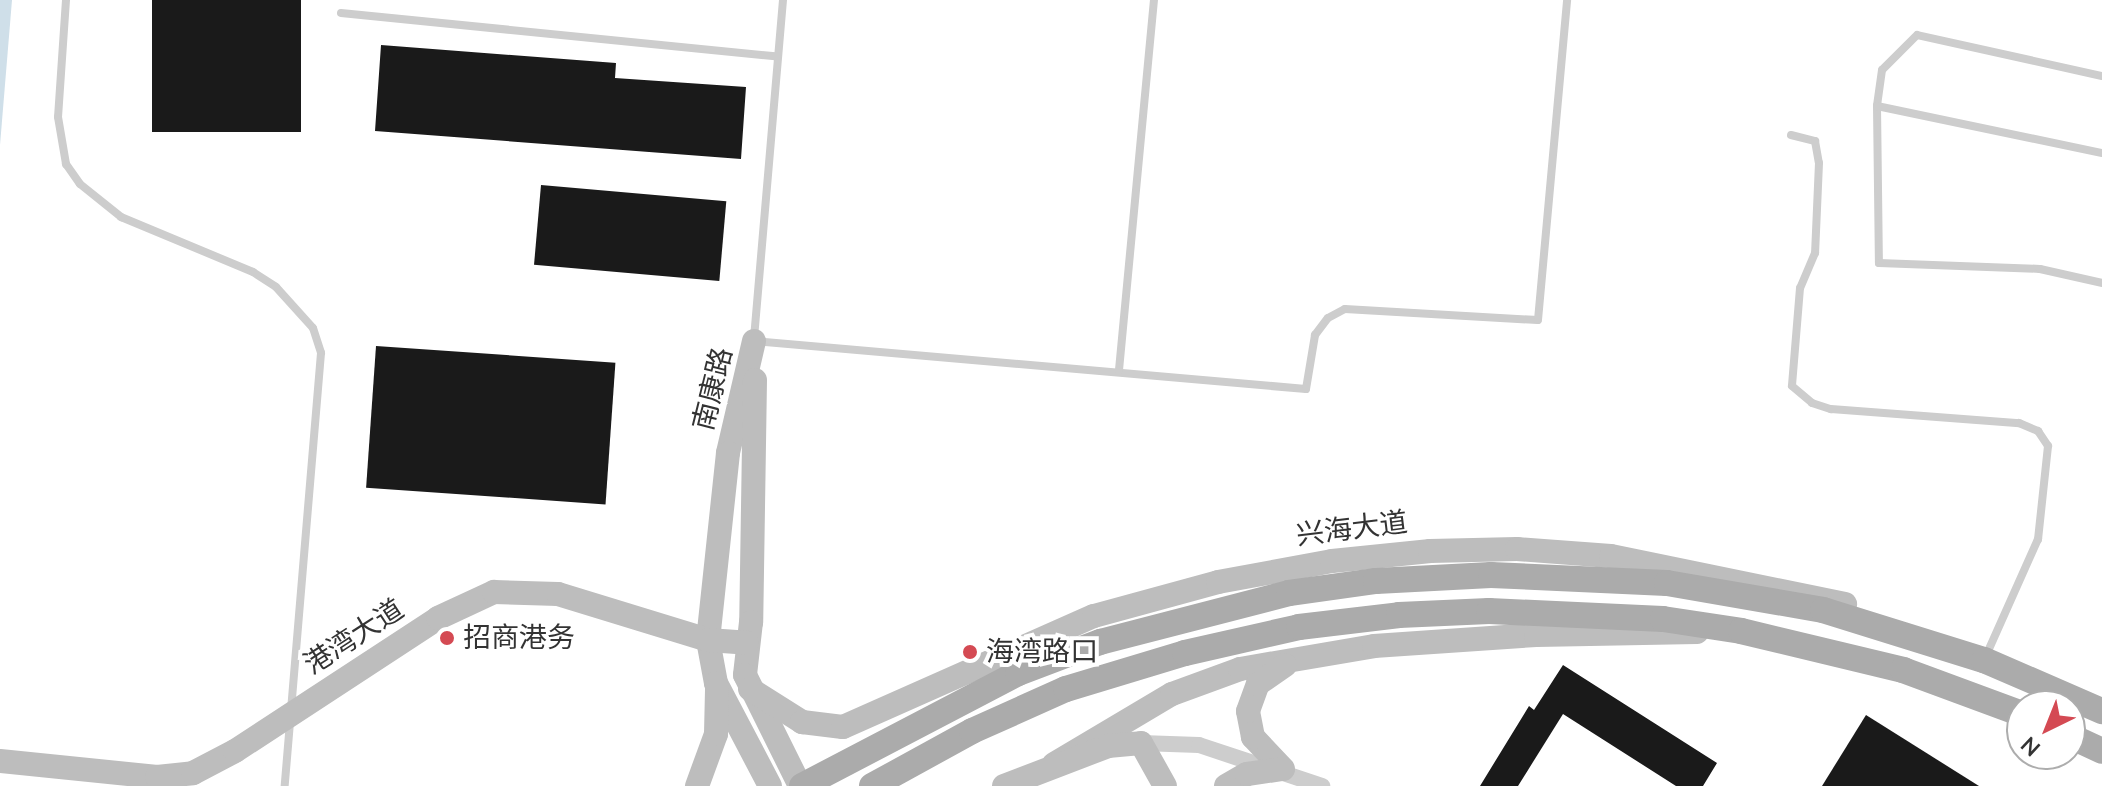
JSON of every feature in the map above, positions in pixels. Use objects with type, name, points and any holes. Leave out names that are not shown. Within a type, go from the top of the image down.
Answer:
[{"type":"main road","name":"兴海大道","points":[[801,786],[1018,673],[1100,642],[1289,593],[1376,581],[1491,575],[1667,583],[1791,604],[1914,635],[1984,660],[2102,711]]},
{"type":"main road","points":[[872,786],[972,731],[1066,689],[1185,653],[1299,627],[1489,611],[1663,619],[1741,631],[1903,670],[2006,708]]},
{"type":"street","name":"南康路","points":[[754,341],[728,453],[708,640],[716,683],[770,786]]},
{"type":"street","name":"南康路","points":[[754,341],[756,451],[745,675],[801,786]]},
{"type":"street","name":"兴海大道","points":[[750,689],[802,722],[843,727],[953,674],[1121,608],[1218,582],[1332,561],[1488,550],[1611,556],[1789,588],[1840,602],[1984,660]]},
{"type":"street","name":"港湾大道","points":[[0,761],[176,776],[211,765],[438,618],[494,592],[558,594],[708,640],[747,643]]},
{"type":"street","points":[[1054,764],[1202,681],[1295,659],[1374,646],[1536,635],[1741,631]]},
{"type":"street","points":[[1283,769],[1253,737],[1248,711],[1258,684],[1295,659]]},
{"type":"street","points":[[697,786],[716,734],[716,683]]},
{"type":"street","points":[[1141,743],[1165,786]]},
{"type":"street","points":[[1004,786],[1054,764],[1108,746],[1141,743],[1199,745],[1283,769],[1322,786]]},
{"type":"street","points":[[1031,786],[1106,758],[1143,766],[1165,786]]},
{"type":"street","points":[[1226,786],[1247,774],[1283,769]]},
{"type":"lane","points":[[66,0],[58,117],[66,164],[80,184],[121,217],[253,272],[296,306],[317,340],[321,385],[285,786]]},
{"type":"lane","points":[[783,0],[754,341],[1119,370],[1306,389],[1315,335],[1328,318],[1345,309],[1538,320],[1567,0]]},
{"type":"lane","points":[[1119,370],[1154,0]]},
{"type":"lane","points":[[341,13],[778,57]]},
{"type":"lane","points":[[2102,76],[1917,35],[1882,70],[1877,106],[1879,263],[2040,269],[2102,283]]},
{"type":"lane","points":[[1877,106],[2102,153]]},
{"type":"lane","points":[[1791,135],[1815,141],[1819,163],[1815,253],[1800,288],[1792,386],[1812,403],[1831,409],[2019,423],[2038,431],[2048,446],[2038,539],[1984,660]]},
{"type":"shaded area","points":[[0,0],[12,0],[0,145]]},
{"type":"building","points":[[152,0],[301,0],[301,132],[152,132]]},
{"type":"building","points":[[381,45],[616,63],[615,78],[746,87],[741,159],[375,131]]},
{"type":"building","points":[[541,185],[726,201],[719,281],[534,265]]},
{"type":"building","points":[[376,346],[615,363],[606,504],[366,488]]},
{"type":"building","points":[[1563,665],[1717,763],[1703,786],[1676,786],[1563,714],[1518,786],[1480,786],[1529,706],[1534,710]]},
{"type":"building","points":[[1866,715],[1979,786],[1822,786]]},
{"type":"place","name":"招商港务","points":[[447,638]]},
{"type":"place","name":"海湾路口","points":[[970,652]]}]
